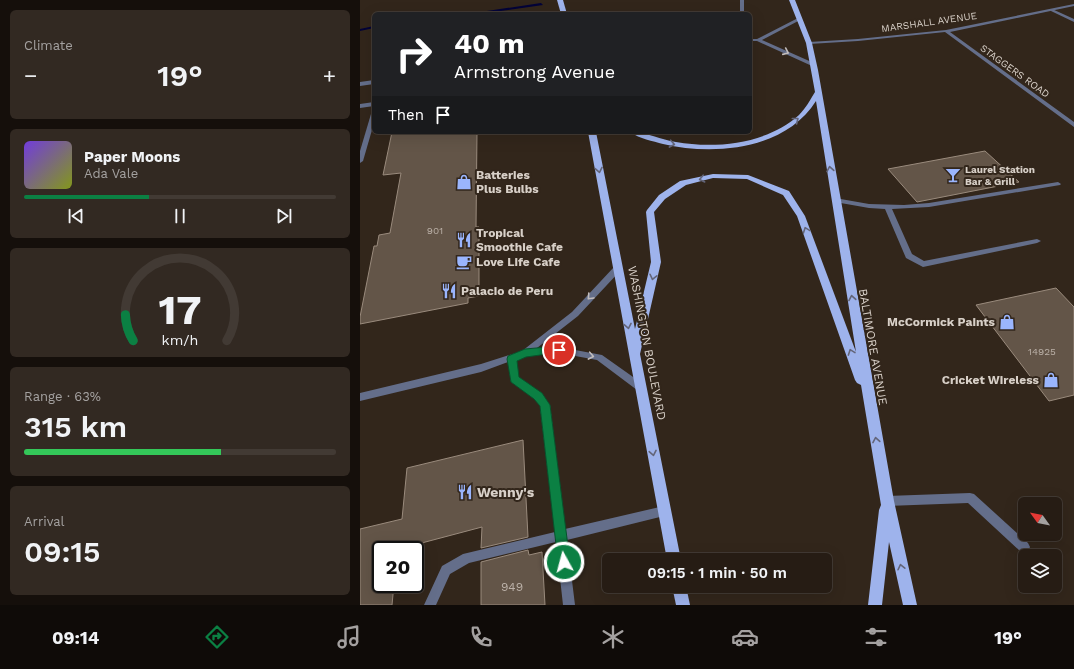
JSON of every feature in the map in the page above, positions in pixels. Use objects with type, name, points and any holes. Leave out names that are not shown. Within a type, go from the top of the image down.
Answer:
[{"type":"main road","points":[[560,0],[563,12]]},
{"type":"main road","name":"BALTIMORE AVENUE","points":[[792,0],[809,43],[814,65],[835,200],[886,501],[910,605]]},
{"type":"main road","points":[[640,134],[659,141],[687,146],[716,147],[751,143],[773,134],[798,119],[806,111],[818,93]]},
{"type":"main road","name":"WASHINGTON BOULEVARD","points":[[592,134],[673,553]]},
{"type":"main road","points":[[634,356],[656,262],[650,212],[662,197],[683,183],[713,176],[748,178],[786,194],[801,216],[870,402]]},
{"type":"main road","points":[[875,605],[886,501]]},
{"type":"main road","points":[[680,593],[683,605]]},
{"type":"street","points":[[742,0],[742,12]]},
{"type":"street","name":"MARSHALL AVENUE","points":[[809,43],[865,40],[946,31],[1074,5]]},
{"type":"street","points":[[1052,10],[1074,21]]},
{"type":"street","points":[[758,40],[800,19]]},
{"type":"street","name":"STAGGERS ROAD","points":[[946,31],[1074,125]]},
{"type":"street","points":[[752,40],[758,40],[814,65]]},
{"type":"street","points":[[360,84],[372,82]]},
{"type":"street","points":[[360,106],[372,104]]},
{"type":"street","points":[[360,161],[372,120]]},
{"type":"street","points":[[360,134],[368,133]]},
{"type":"street","points":[[835,200],[869,206],[888,207],[929,205],[1058,184]]},
{"type":"street","points":[[888,207],[909,256],[923,264],[1037,241]]},
{"type":"street","points":[[360,397],[439,380],[512,359],[525,353],[575,314],[617,269]]},
{"type":"street","points":[[525,353],[559,350],[599,358],[640,387]]},
{"type":"street","points":[[512,359],[514,379],[538,396],[545,405],[569,605]]},
{"type":"street","points":[[886,501],[970,498],[1024,547]]},
{"type":"street","points":[[430,605],[446,570],[467,558],[664,511]]},
{"type":"building","points":[[392,134],[477,134],[476,227],[479,227],[479,296],[468,298],[468,303],[360,324],[360,317],[374,246],[377,246],[379,235],[390,233],[401,173],[383,175]]},
{"type":"building","name":"Laurel Station Bar & Grill","points":[[985,151],[1019,182],[917,202],[888,169]]},
{"type":"building","points":[[1056,288],[1074,307],[1074,395],[1049,401],[976,305]]},
{"type":"building","name":"Wenny's","points":[[523,440],[528,537],[481,548],[482,527],[424,542],[424,541],[372,541],[372,593],[393,593],[392,605],[360,605],[360,529],[402,519],[407,468]]},
{"type":"building","points":[[528,550],[529,555],[542,552],[545,605],[481,605],[481,562]]},
{"type":"waterway","points":[[483,12],[541,4]]},
{"type":"waterway","points":[[360,30],[372,27]]},
{"type":"place","name":"Laurel Station Bar & Grill","points":[[953,175]]},
{"type":"place","name":"Batteries Plus Bulbs","points":[[464,182]]},
{"type":"place","name":"Tropical Smoothie Cafe","points":[[464,240]]},
{"type":"place","name":"Love Life Cafe","points":[[464,262]]},
{"type":"place","name":"Palacio de Peru","points":[[449,291]]},
{"type":"place","name":"McCormick Paints","points":[[1007,322]]},
{"type":"place","name":"Cricket Wireless","points":[[1051,380]]},
{"type":"place","name":"Wenny's","points":[[465,492]]},
{"type":"route","points":[[559,350],[525,353],[512,359],[514,379],[538,396],[545,405],[564,562]]}]
